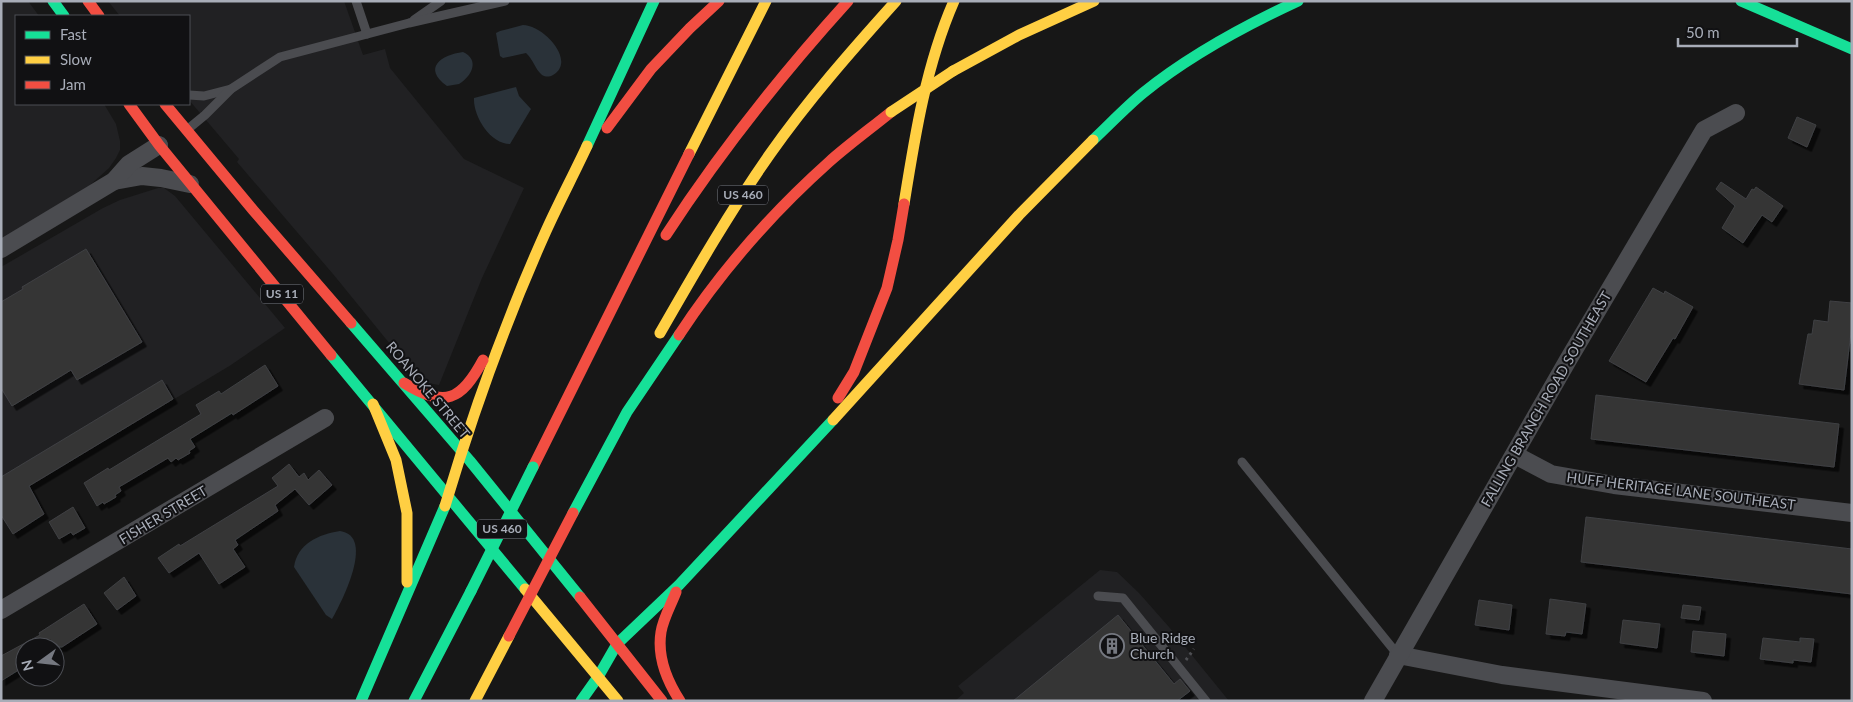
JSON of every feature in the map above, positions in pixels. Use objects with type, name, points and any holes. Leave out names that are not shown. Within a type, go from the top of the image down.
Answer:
[{"type":"main road","points":[[53,1],[63,15]]},
{"type":"main road","points":[[88,1],[98,15]]},
{"type":"main road","points":[[361,701],[448,495],[461,452],[505,331],[547,229],[654,1]]},
{"type":"main road","points":[[580,162],[651,69],[719,1]]},
{"type":"main road","name":"US 460","points":[[414,701],[471,591],[766,1]]},
{"type":"main road","name":"US 460","points":[[658,246],[740,128],[801,52],[848,1]]},
{"type":"main road","name":"US 460","points":[[653,345],[709,247],[756,174],[814,98],[866,34],[896,1]]},
{"type":"main road","points":[[811,444],[854,372],[887,288],[898,240],[917,121],[942,28],[954,1]]},
{"type":"main road","points":[[475,701],[627,412],[693,313],[735,258],[829,162],[892,112],[953,71],[1019,35],[1094,1]]},
{"type":"main road","points":[[581,701],[598,677],[617,644],[679,585],[811,444],[1019,215],[1091,142],[1144,93],[1199,54],[1237,31],[1298,1]]},
{"type":"main road","points":[[1741,1],[1824,35],[1852,49]]},
{"type":"main road","name":"US 11","points":[[130,105],[190,184],[618,701]]},
{"type":"main road","points":[[143,105],[152,116]]},
{"type":"main road","name":"ROANOKE STREET","points":[[166,105],[287,250],[404,383],[540,546],[662,701]]},
{"type":"main road","points":[[170,129],[186,130]]},
{"type":"main road","points":[[159,145],[177,146]]},
{"type":"main road","points":[[262,238],[287,250]]},
{"type":"main road","name":"US 460","points":[[591,352],[648,263]]},
{"type":"main road","points":[[404,383],[423,395],[433,398],[448,398],[456,395],[471,382],[491,345],[505,331]]},
{"type":"main road","points":[[627,412],[642,370]]},
{"type":"main road","points":[[373,404],[396,460],[407,513],[406,598]]},
{"type":"main road","points":[[679,585],[661,631],[660,653],[669,684],[680,701]]},
{"type":"street","name":"FALLING BRANCH ROAD SOUTHEAST","points":[[1373,701],[1568,360],[1704,130],[1736,113]]},
{"type":"street","points":[[1,249],[114,181],[129,164],[159,145]]},
{"type":"street","points":[[114,181],[142,176],[190,184]]},
{"type":"street","name":"FISHER STREET","points":[[1,610],[325,418]]},
{"type":"street","name":"HUFF HERITAGE LANE SOUTHEAST","points":[[1514,455],[1551,474],[1560,476],[1614,485],[1852,513]]},
{"type":"street","points":[[1398,655],[1502,675],[1703,701]]},
{"type":"lane","points":[[356,1],[367,34]]},
{"type":"lane","points":[[409,23],[441,1]]},
{"type":"lane","points":[[186,130],[205,115],[231,89],[280,58],[409,23],[505,1]]},
{"type":"lane","points":[[190,95],[204,96],[231,89]]},
{"type":"lane","points":[[1242,462],[1398,655]]},
{"type":"lane","points":[[1098,596],[1123,598],[1206,701]]},
{"type":"shaded area","points":[[1,1],[28,1],[38,15],[15,15],[15,105],[105,105],[116,124],[120,150],[109,168],[90,185],[1,240]]},
{"type":"shaded area","points":[[108,1],[344,1],[363,55],[385,49],[390,68],[464,159],[524,188],[482,278],[439,385],[428,383],[412,371],[333,274],[237,162],[239,159],[190,101],[190,15],[119,15]]},
{"type":"shaded area","points":[[523,25],[540,31],[548,37],[559,53],[561,61],[559,69],[553,75],[542,75],[526,53],[503,58],[500,56],[496,33]]},
{"type":"shaded area","points":[[463,52],[468,55],[473,64],[468,77],[459,84],[447,86],[436,74],[435,68],[437,63],[448,56]]},
{"type":"shaded area","points":[[516,87],[519,96],[531,109],[510,144],[503,143],[484,128],[476,113],[474,98]]},
{"type":"shaded area","points":[[158,188],[164,188],[175,196],[285,328],[231,365],[1,503],[1,267],[103,208],[120,200]]},
{"type":"shaded area","points":[[340,531],[350,536],[355,545],[356,557],[348,585],[332,619],[326,615],[294,567],[299,552],[304,546],[324,535]]},
{"type":"shaded area","points":[[1100,570],[1117,572],[1139,593],[1229,701],[955,701],[964,693],[958,686]]},
{"type":"building","points":[[1797,117],[1816,125],[1807,147],[1788,138]]},
{"type":"building","points":[[1721,182],[1746,199],[1752,189],[1754,190],[1756,187],[1783,206],[1772,222],[1762,215],[1743,243],[1722,228],[1735,206],[1716,189]]},
{"type":"building","points":[[86,249],[142,342],[77,380],[71,370],[12,406],[1,388],[1,302],[23,289],[22,287]]},
{"type":"building","points":[[1653,288],[1664,294],[1665,291],[1693,307],[1675,339],[1673,338],[1646,382],[1609,361]]},
{"type":"building","points":[[1830,301],[1852,303],[1852,324],[1844,390],[1799,384],[1808,334],[1812,334],[1814,320],[1828,322]]},
{"type":"building","points":[[265,365],[278,386],[233,415],[232,413],[190,439],[195,447],[189,451],[190,453],[171,462],[168,458],[119,487],[121,491],[115,495],[116,497],[97,506],[84,483],[108,468],[109,470],[201,414],[196,405],[219,391],[221,394]]},
{"type":"building","points":[[162,380],[173,399],[29,486],[44,514],[13,534],[1,515],[1,477]]},
{"type":"building","points":[[1596,395],[1839,424],[1834,467],[1591,439]]},
{"type":"building","points":[[289,464],[299,477],[304,473],[308,480],[319,470],[332,485],[309,505],[295,489],[275,505],[278,511],[235,540],[238,545],[233,549],[245,567],[219,584],[199,553],[169,573],[158,558],[278,486],[272,478]]},
{"type":"building","points":[[73,507],[85,528],[73,535],[71,532],[59,539],[49,522]]},
{"type":"building","points":[[1586,517],[1852,549],[1852,594],[1581,562]]},
{"type":"building","points":[[124,577],[136,596],[117,610],[104,593]]},
{"type":"building","points":[[1550,599],[1586,604],[1582,634],[1566,632],[1565,636],[1546,634]]},
{"type":"building","points":[[1479,600],[1512,605],[1509,630],[1475,625]]},
{"type":"building","points":[[84,604],[97,624],[65,645],[65,637],[36,637],[40,635],[39,633]]},
{"type":"building","points":[[1683,605],[1701,607],[1699,620],[1681,618]]},
{"type":"building","name":"Blue Ridge Church","points":[[1118,615],[1174,684],[1180,679],[1190,691],[1177,701],[1013,701]]},
{"type":"building","points":[[1623,620],[1660,624],[1657,648],[1620,643]]},
{"type":"building","points":[[1693,631],[1726,634],[1724,656],[1691,652]]},
{"type":"building","points":[[1763,638],[1800,642],[1800,638],[1814,639],[1811,662],[1793,660],[1793,663],[1760,659]]},
{"type":"building","points":[[15,648],[15,672],[1,681],[1,656]]},
{"type":"traffic: fast","points":[[53,1],[63,15]]},
{"type":"traffic: fast","points":[[587,146],[654,1]]},
{"type":"traffic: fast","points":[[1093,140],[1137,98],[1179,66],[1238,31],[1298,1]]},
{"type":"traffic: fast","points":[[1741,1],[1852,49]]},
{"type":"traffic: fast","points":[[351,323],[470,461],[580,597]]},
{"type":"traffic: fast","points":[[573,513],[627,412],[679,335]]},
{"type":"traffic: fast","points":[[331,355],[525,589]]},
{"type":"traffic: fast","points":[[581,701],[598,677],[617,644],[679,585],[833,420]]},
{"type":"traffic: fast","points":[[471,591],[533,467]]},
{"type":"traffic: fast","points":[[361,701],[445,506]]},
{"type":"traffic: fast","points":[[414,701],[471,591]]},
{"type":"traffic: slow","points":[[689,154],[766,1]]},
{"type":"traffic: slow","points":[[660,333],[727,220],[770,154],[815,95],[896,1]]},
{"type":"traffic: slow","points":[[904,204],[917,126],[929,75],[944,25],[954,1]]},
{"type":"traffic: slow","points":[[953,71],[1019,35],[1094,1]]},
{"type":"traffic: slow","points":[[891,112],[953,71]]},
{"type":"traffic: slow","points":[[833,420],[1019,215],[1093,140]]},
{"type":"traffic: slow","points":[[445,506],[467,436],[504,332],[546,231],[587,146]]},
{"type":"traffic: slow","points":[[373,404],[396,460],[407,513],[407,582]]},
{"type":"traffic: slow","points":[[525,589],[618,701]]},
{"type":"traffic: slow","points":[[475,701],[509,636]]},
{"type":"traffic: jam","points":[[88,1],[98,15]]},
{"type":"traffic: jam","points":[[607,128],[651,69],[719,1]]},
{"type":"traffic: jam","points":[[666,235],[752,115],[848,1]]},
{"type":"traffic: jam","points":[[130,105],[159,145],[331,355]]},
{"type":"traffic: jam","points":[[166,105],[253,210],[351,323]]},
{"type":"traffic: jam","points":[[679,335],[712,288],[748,244],[787,202],[829,162],[891,112]]},
{"type":"traffic: jam","points":[[533,467],[689,154]]},
{"type":"traffic: jam","points":[[838,398],[854,372],[887,288],[904,204]]},
{"type":"traffic: jam","points":[[404,383],[431,396],[441,398],[451,396],[459,392],[467,384],[483,360]]},
{"type":"traffic: jam","points":[[509,636],[573,513]]},
{"type":"traffic: jam","points":[[676,592],[662,627],[660,651],[667,677],[680,701]]},
{"type":"traffic: jam","points":[[580,597],[662,701]]},
{"type":"place","name":"Blue Ridge Church","points":[[1112,646]]}]
